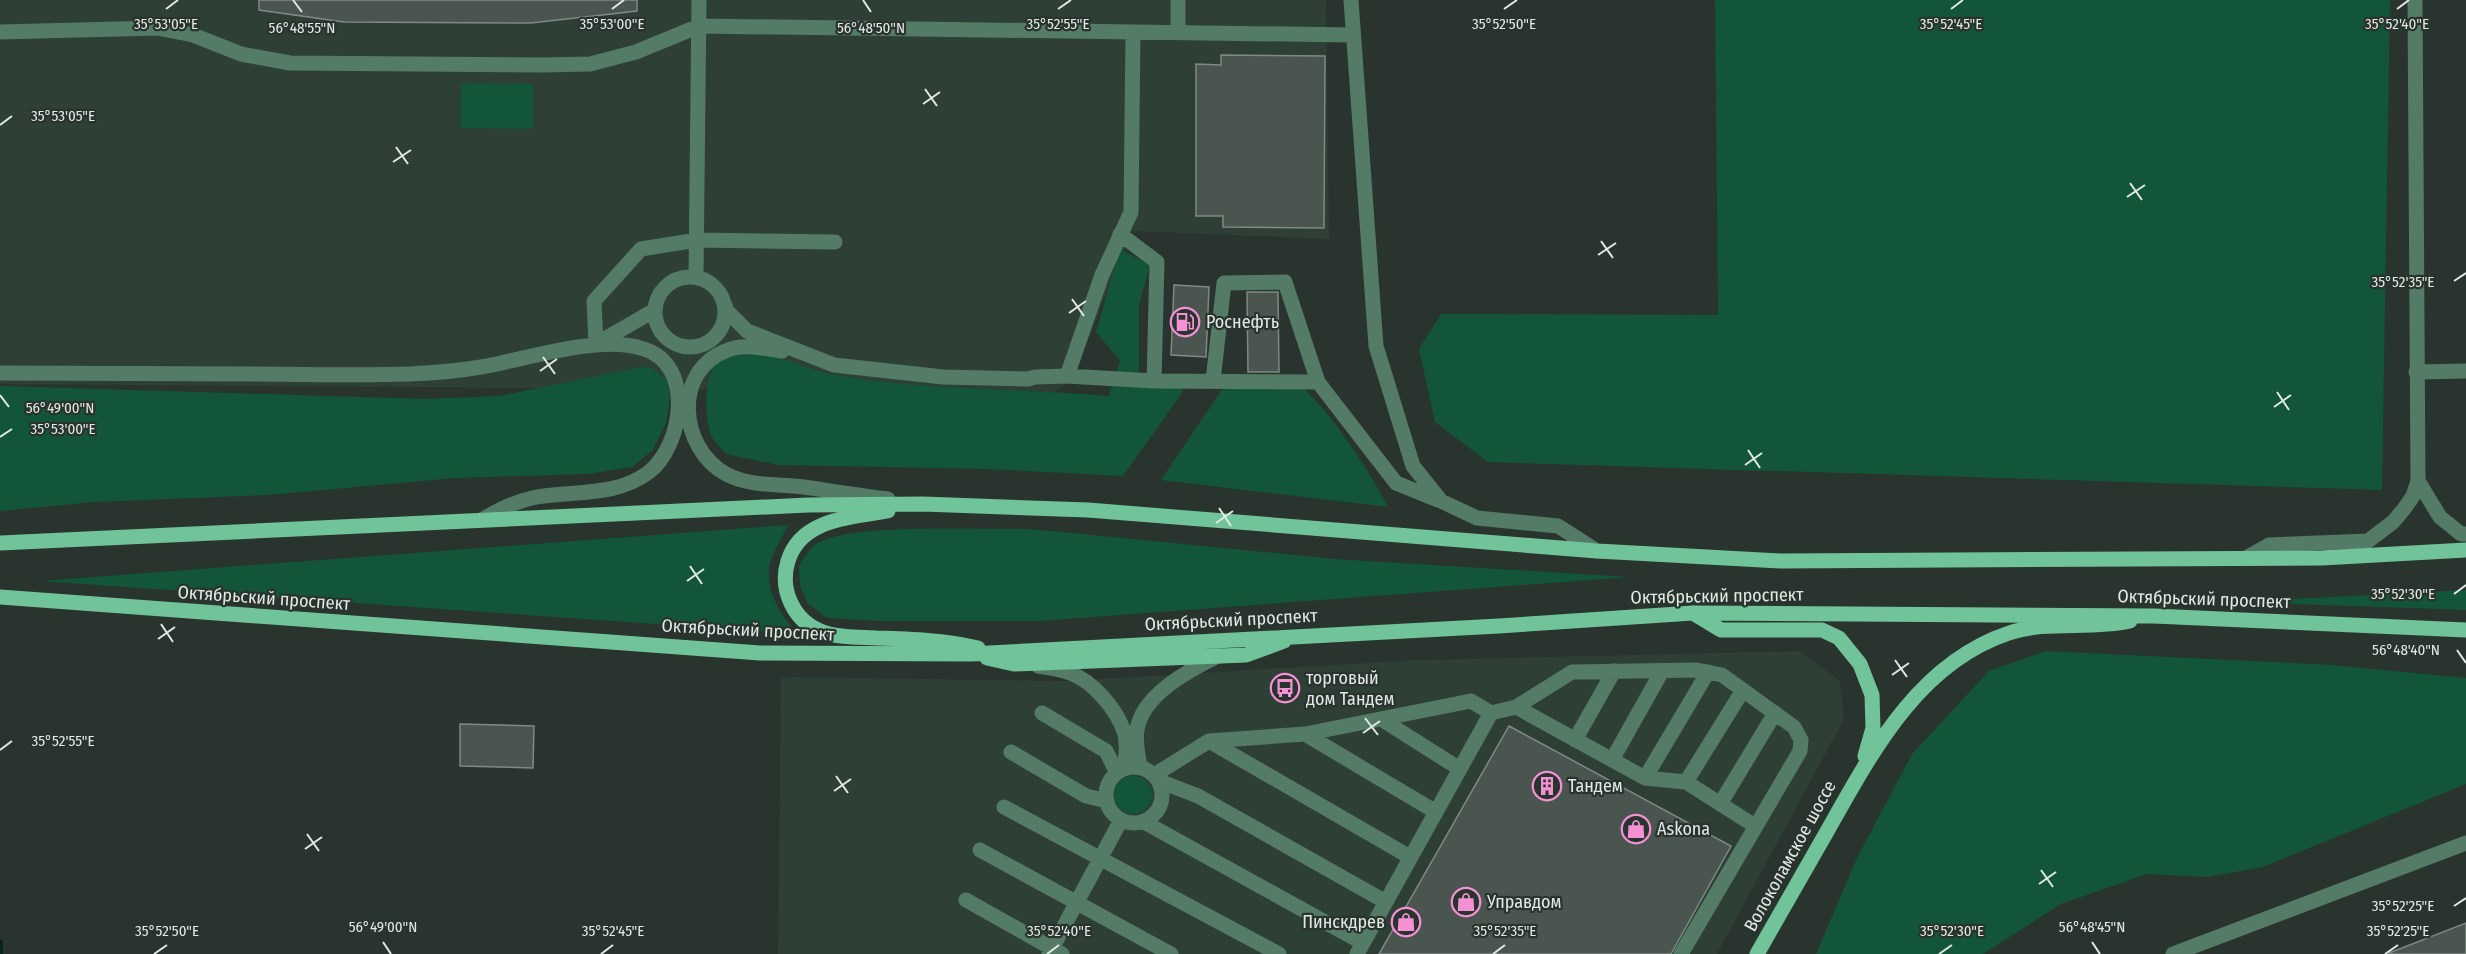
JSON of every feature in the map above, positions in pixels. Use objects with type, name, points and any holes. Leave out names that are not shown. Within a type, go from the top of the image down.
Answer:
[{"type":"main road","name":"Октябрьский проспект","points":[[0,543],[808,505],[923,504],[1088,510],[1597,551],[1781,561],[2322,558],[2466,550]]},
{"type":"main road","points":[[923,504],[829,522],[804,536],[792,551],[786,569],[786,588],[792,607],[804,622],[821,632],[940,641],[993,652]]},
{"type":"main road","name":"Октябрьский проспект","points":[[0,597],[760,653],[971,654],[1500,626],[1693,613],[2154,616],[2466,630]]},
{"type":"main road","name":"Волоколамское шоссе","points":[[1693,613],[1721,630],[1822,630],[1839,638],[1847,646],[1865,674],[1874,706],[1871,739],[1857,777]]},
{"type":"main road","name":"Волоколамское шоссе","points":[[1757,954],[1857,777],[1908,702],[1937,673],[1971,650],[2009,633],[2028,628],[2107,626],[2154,616]]},
{"type":"main road","points":[[971,654],[1014,664],[1246,655],[1298,635]]},
{"type":"street","points":[[696,277],[699,0]]},
{"type":"street","points":[[1178,0],[1178,32]]},
{"type":"street","points":[[1351,0],[1376,346],[1413,466],[1441,501]]},
{"type":"street","points":[[2246,558],[2270,545],[2368,542],[2393,522],[2404,509],[2413,496],[2418,481],[2415,0]]},
{"type":"street","points":[[0,32],[157,28],[193,35],[242,54],[290,63],[543,65],[590,64],[624,55],[699,26],[1352,34]]},
{"type":"street","points":[[1067,376],[1102,274],[1131,213],[1133,32]]},
{"type":"street","points":[[1120,234],[1157,262],[1154,381]]},
{"type":"street","points":[[596,344],[594,301],[642,249],[697,240],[835,242]]},
{"type":"street","points":[[483,519],[514,502],[535,497],[608,490],[624,485],[651,470],[667,451],[677,423],[678,400],[672,342],[659,328],[655,310],[658,298],[669,284],[684,277],[696,277],[714,285],[727,311],[747,331],[834,365],[943,377],[1028,379],[1035,376],[1067,376],[1154,381],[1318,382]]},
{"type":"street","points":[[1213,381],[1224,283],[1285,282],[1318,382],[1396,483],[1477,518],[1558,526],[1597,551]]},
{"type":"street","points":[[709,360],[714,340],[724,319],[725,305]]},
{"type":"street","points":[[596,344],[655,310]]},
{"type":"street","points":[[0,373],[410,374],[479,368],[596,344],[635,347],[672,342],[689,347],[714,340],[736,348],[800,353]]},
{"type":"street","points":[[635,347],[657,355],[667,365],[675,382]]},
{"type":"street","points":[[736,348],[722,352],[700,368],[694,378],[689,398],[689,416],[694,436],[702,453],[718,468],[727,474],[752,482],[923,504]]},
{"type":"street","points":[[2416,372],[2466,370]]},
{"type":"street","points":[[2418,481],[2440,517],[2461,534],[2466,534]]},
{"type":"street","points":[[1140,767],[1136,732],[1143,712],[1178,677],[1218,656]]},
{"type":"street","points":[[1014,664],[1071,673],[1091,685],[1113,712],[1124,732],[1126,753],[1121,771],[1107,785],[1107,801],[1114,815],[1128,823],[1144,822],[1157,812],[1162,797],[1156,778]]},
{"type":"street","points":[[1612,760],[1662,670]]},
{"type":"street","points":[[1156,778],[1209,741],[1305,734],[1471,701],[1491,713],[1516,707],[1572,672],[1697,670],[1722,675],[1794,727],[1801,740],[1800,751],[1682,954]]},
{"type":"street","points":[[1575,740],[1614,671]]},
{"type":"street","points":[[1645,778],[1708,672]]},
{"type":"street","points":[[1686,782],[1743,690]]},
{"type":"street","points":[[1516,707],[1645,778],[1686,782],[1755,826]]},
{"type":"street","points":[[1042,713],[1106,751],[1121,771]]},
{"type":"street","points":[[1144,822],[1360,949],[1491,713]]},
{"type":"street","points":[[1720,804],[1775,713]]},
{"type":"street","points":[[1381,719],[1460,769]]},
{"type":"street","points":[[1305,734],[1436,812]]},
{"type":"street","points":[[1209,741],[1410,857]]},
{"type":"street","points":[[1011,752],[1086,796],[1107,801]]},
{"type":"street","points":[[1121,771],[1140,767],[1156,778],[1198,796],[1386,902]]},
{"type":"street","points":[[1004,807],[1278,954]]},
{"type":"street","points":[[966,900],[1054,952],[1076,904],[1121,820]]},
{"type":"street","points":[[2173,954],[2466,843]]},
{"type":"street","points":[[980,850],[1171,954]]},
{"type":"shaded area","points":[[0,0],[1326,0],[1329,239],[1132,231],[1072,379],[1055,392],[0,384]]},
{"type":"shaded area","points":[[1799,651],[1840,681],[1844,719],[1717,954],[778,954],[781,677],[1065,681],[1419,660]]},
{"type":"green space","points":[[1715,0],[2390,0],[2382,490],[1488,462],[1435,422],[1419,349],[1441,314],[1718,315]]},
{"type":"green space","points":[[461,83],[533,84],[533,129],[461,128]]},
{"type":"green space","points":[[1120,249],[1150,265],[1139,305],[1139,376],[1184,387],[1123,476],[989,469],[778,465],[726,454],[711,435],[706,402],[709,380],[718,362],[725,357],[738,354],[766,355],[836,375],[904,384],[1109,396],[1120,361],[1096,332]]},
{"type":"green space","points":[[640,367],[652,368],[668,382],[670,398],[666,423],[653,450],[632,467],[588,474],[455,478],[269,495],[95,502],[0,511],[0,386],[426,399],[499,396]]},
{"type":"green space","points":[[1234,382],[1289,382],[1304,390],[1317,402],[1346,439],[1388,507],[1161,480],[1221,391]]},
{"type":"green space","points":[[788,525],[772,558],[769,578],[777,604],[786,620],[798,634],[40,581]]},
{"type":"green space","points":[[1030,529],[1335,559],[1630,577],[1039,621],[879,621],[827,618],[808,604],[800,586],[799,566],[807,554],[816,544],[833,537],[886,530]]},
{"type":"green space","points":[[2466,590],[2466,610],[2235,602]]},
{"type":"green space","points":[[2045,651],[2332,665],[2466,678],[2466,784],[2263,867],[2207,877],[2147,874],[2061,904],[1983,954],[1816,954],[1857,858],[1912,754],[1989,671]]},
{"type":"green space","points":[[1133,776],[1146,782],[1152,795],[1146,808],[1133,814],[1120,808],[1114,795],[1120,782]]},
{"type":"building","points":[[259,0],[637,0],[637,11],[531,23],[344,22],[259,10]]},
{"type":"building","points":[[1221,55],[1325,56],[1324,228],[1223,227],[1223,216],[1196,216],[1196,64],[1221,65]]},
{"type":"building","points":[[1174,285],[1209,287],[1206,357],[1171,355]]},
{"type":"building","points":[[1247,292],[1278,292],[1279,372],[1248,372]]},
{"type":"building","points":[[460,724],[534,726],[533,768],[460,766]]},
{"type":"building","name":"Тандем","points":[[1509,726],[1731,846],[1671,954],[1379,954]]},
{"type":"building","points":[[2466,923],[2466,954],[2389,954],[2389,953]]},
{"type":"waterway","points":[[0,942],[0,954]]},
{"type":"place","name":"Роснефть","points":[[1185,322]]},
{"type":"place","name":"торговый дом Тандем","points":[[1285,688]]},
{"type":"place","name":"Тандем","points":[[1547,786]]},
{"type":"place","name":"Askona","points":[[1636,829]]},
{"type":"place","name":"Управдом","points":[[1466,902]]},
{"type":"place","name":"Пинскдрев","points":[[1406,922]]}]
